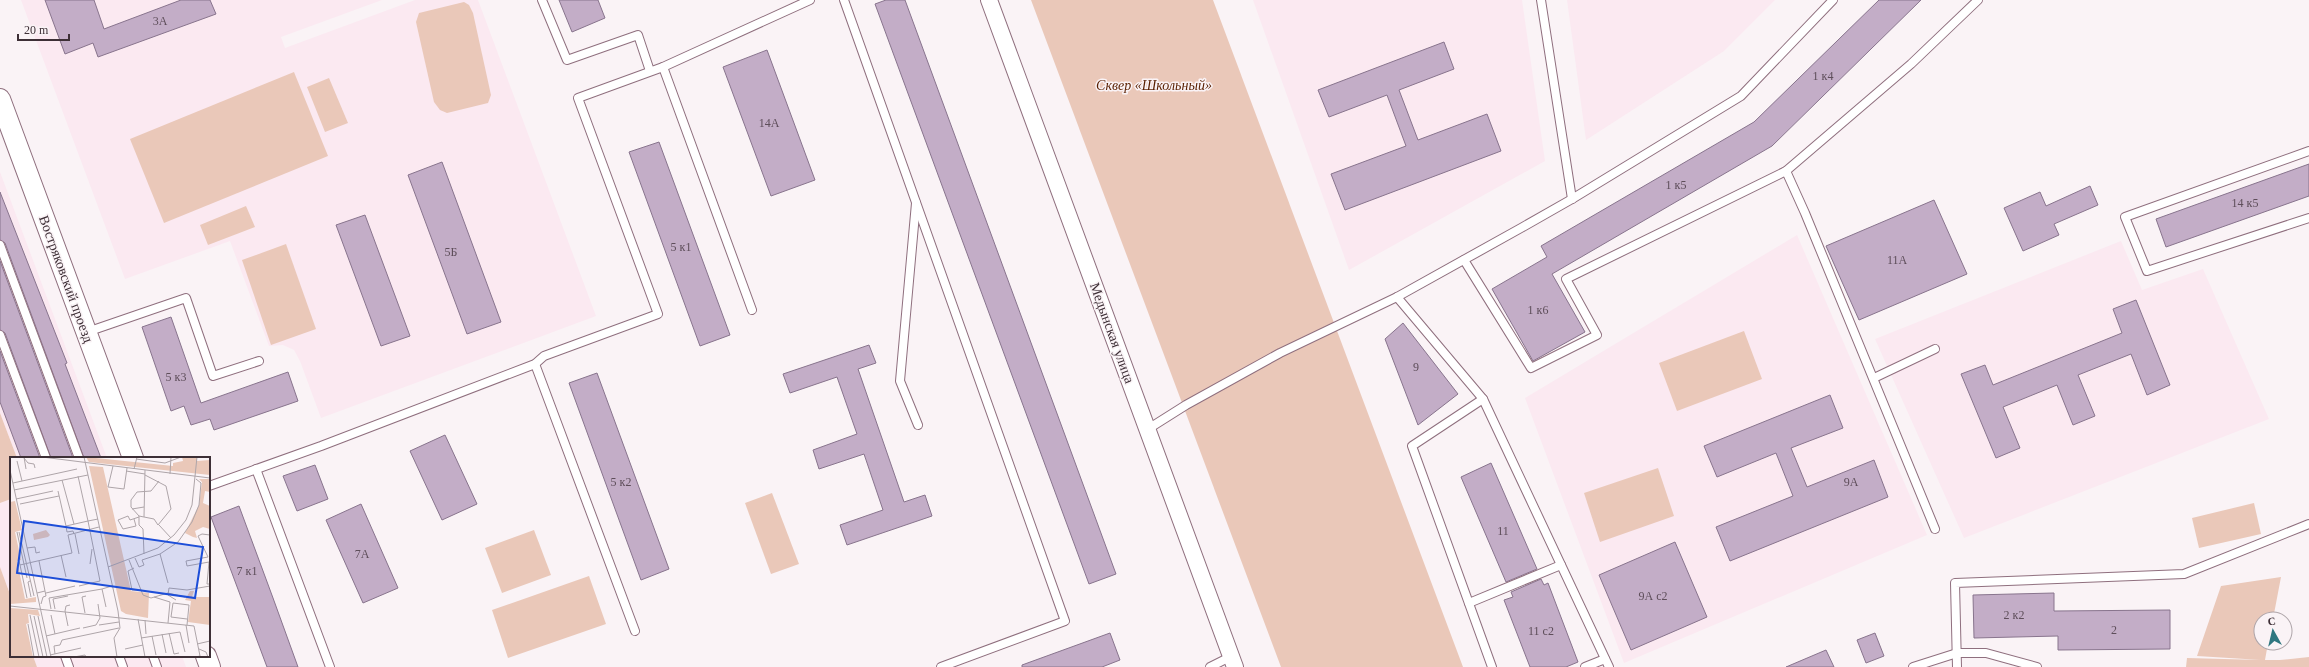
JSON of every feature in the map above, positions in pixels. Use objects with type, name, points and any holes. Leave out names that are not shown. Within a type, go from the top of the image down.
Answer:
[{"type":"street","name":"Медынская улица","points":[[989,0],[1233,662]]},
{"type":"street","name":"Востряковский проезд","points":[[0,99],[133,457]]},
{"type":"street","points":[[206,657],[210,667]]},
{"type":"lane","points":[[542,0],[567,60],[638,35],[650,71]]},
{"type":"lane","points":[[210,486],[535,364],[544,356],[658,314],[578,98],[663,67],[810,0]]},
{"type":"lane","points":[[844,0],[1065,621],[941,667]]},
{"type":"lane","points":[[1541,0],[1572,199]]},
{"type":"lane","points":[[1148,429],[1186,405],[1280,353],[1397,297],[1464,260],[1572,199],[1740,96],[1834,0]]},
{"type":"lane","points":[[1464,260],[1531,368],[1597,335],[1566,279],[1786,171],[1911,64],[1978,0]]},
{"type":"lane","points":[[663,67],[752,310]]},
{"type":"lane","points":[[2309,151],[2125,217],[2147,271],[2309,218]]},
{"type":"lane","points":[[1786,171],[1874,378],[1935,529]]},
{"type":"lane","points":[[916,200],[900,381],[918,425]]},
{"type":"lane","points":[[0,245],[80,457]]},
{"type":"lane","points":[[1397,297],[1483,399],[1609,667]]},
{"type":"lane","points":[[86,332],[186,298],[213,376],[260,361]]},
{"type":"lane","points":[[0,335],[46,457]]},
{"type":"lane","points":[[1874,378],[1935,349]]},
{"type":"lane","points":[[535,364],[635,631]]},
{"type":"lane","points":[[1483,399],[1412,446],[1492,667]]},
{"type":"lane","points":[[256,469],[330,667]]},
{"type":"lane","points":[[1957,667],[1956,583],[2184,574],[2309,524]]},
{"type":"lane","points":[[1469,604],[1561,565]]},
{"type":"lane","points":[[1913,667],[1957,653],[1986,653],[2037,667]]},
{"type":"lane","points":[[65,657],[69,667]]},
{"type":"lane","points":[[119,657],[123,667]]},
{"type":"lane","points":[[153,657],[157,667]]},
{"type":"lane","points":[[1585,667],[1605,659]]},
{"type":"lane","points":[[1210,667],[1233,662]]},
{"type":"shaded area","points":[[21,0],[382,0],[281,37],[285,48],[415,0],[478,0],[596,316],[321,418],[300,361],[294,350],[283,345],[269,346],[230,241],[125,279]]},
{"type":"shaded area","points":[[1253,0],[1522,0],[1545,161],[1349,270]]},
{"type":"shaded area","points":[[1567,0],[1775,0],[1724,51],[1586,140]]},
{"type":"shaded area","points":[[0,172],[107,457],[17,457],[0,413]]},
{"type":"shaded area","points":[[1797,235],[1927,535],[1624,663],[1525,398]]},
{"type":"shaded area","points":[[2121,241],[2142,290],[2203,269],[2269,419],[1964,538],[1875,339]]},
{"type":"shaded area","points":[[10,499],[10,594],[0,567],[0,503]]},
{"type":"shaded area","points":[[33,657],[182,657],[186,667],[37,667]]},
{"type":"green space","name":"Сквер «Школьный»","points":[[1031,0],[1213,0],[1463,667],[1281,667]]},
{"type":"green space","points":[[464,2],[469,5],[473,13],[491,95],[488,103],[447,113],[440,110],[434,102],[416,22],[419,13]]},
{"type":"green space","points":[[294,72],[328,156],[164,223],[130,139]]},
{"type":"green space","points":[[329,78],[348,123],[325,132],[307,87]]},
{"type":"green space","points":[[246,206],[255,227],[208,245],[200,225]]},
{"type":"green space","points":[[286,244],[316,329],[271,345],[242,260]]},
{"type":"green space","points":[[1744,331],[1762,379],[1677,411],[1659,363]]},
{"type":"green space","points":[[0,413],[17,457],[10,457],[10,499],[0,503]]},
{"type":"green space","points":[[1658,468],[1674,516],[1600,542],[1584,493]]},
{"type":"green space","points":[[772,493],[799,564],[771,574],[745,503]]},
{"type":"green space","points":[[2254,503],[2261,534],[2199,548],[2192,518]]},
{"type":"green space","points":[[534,530],[551,575],[502,593],[485,548]]},
{"type":"green space","points":[[0,567],[10,594],[10,657],[33,657],[37,667],[0,667]]},
{"type":"green space","points":[[589,576],[606,624],[508,658],[492,610]]},
{"type":"green space","points":[[2281,577],[2275,611],[2253,611],[2253,651],[2267,651],[2265,660],[2309,657],[2309,667],[2186,667],[2187,658],[2261,660],[2197,656],[2221,586]]},
{"type":"building","points":[[45,0],[94,0],[104,29],[181,0],[210,0],[216,14],[98,57],[93,43],[65,54]]},
{"type":"building","points":[[559,0],[598,0],[605,18],[572,32]]},
{"type":"building","points":[[886,0],[905,0],[1116,574],[1089,584],[875,4]]},
{"type":"building","points":[[1879,0],[1921,0],[1772,146],[1552,274],[1585,332],[1533,361],[1492,289],[1547,257],[1541,246],[1754,122]]},
{"type":"building","points":[[1444,42],[1454,69],[1399,90],[1418,140],[1487,114],[1501,151],[1345,210],[1331,174],[1406,146],[1387,95],[1329,117],[1318,90]]},
{"type":"building","points":[[767,50],[815,180],[771,196],[723,67]]},
{"type":"building","points":[[659,142],[730,335],[700,346],[629,152]]},
{"type":"building","points":[[442,162],[501,322],[467,334],[408,175]]},
{"type":"building","points":[[2309,164],[2309,196],[2166,247],[2156,219]]},
{"type":"building","points":[[2090,186],[2098,205],[2054,224],[2059,235],[2023,251],[2004,208],[2040,192],[2046,206]]},
{"type":"building","points":[[0,192],[67,363],[65,364],[101,457],[84,457],[5,243],[0,240]]},
{"type":"building","points":[[1934,200],[1967,274],[1859,320],[1826,246]]},
{"type":"building","points":[[365,215],[410,336],[381,346],[336,225]]},
{"type":"building","points":[[0,261],[73,457],[51,457],[5,333],[0,330]]},
{"type":"building","points":[[2136,300],[2170,385],[2147,395],[2131,354],[2078,375],[2095,416],[2073,425],[2057,385],[2003,407],[2020,448],[1996,458],[1961,374],[1985,365],[1993,385],[2122,333],[2113,309]]},
{"type":"building","points":[[171,317],[201,403],[288,372],[298,401],[214,430],[210,419],[191,425],[184,406],[171,411],[142,327]]},
{"type":"building","points":[[1403,323],[1458,394],[1418,425],[1385,339]]},
{"type":"building","points":[[869,345],[876,363],[858,369],[904,502],[925,495],[932,516],[847,545],[840,525],[883,510],[864,454],[819,469],[813,450],[857,434],[837,377],[790,393],[783,374]]},
{"type":"building","points":[[0,351],[40,457],[21,457],[0,402]]},
{"type":"building","points":[[597,373],[669,569],[641,580],[569,383]]},
{"type":"building","points":[[1830,395],[1843,428],[1791,448],[1807,487],[1874,460],[1888,497],[1730,561],[1716,527],[1793,496],[1776,453],[1717,477],[1704,446]]},
{"type":"building","points":[[445,435],[477,504],[442,520],[410,451]]},
{"type":"building","points":[[1491,463],[1537,569],[1506,582],[1461,477]]},
{"type":"building","points":[[315,465],[328,499],[297,511],[283,476]]},
{"type":"building","points":[[361,504],[398,588],[363,603],[326,520]]},
{"type":"building","points":[[239,506],[298,667],[267,667],[211,517]]},
{"type":"building","points":[[1675,542],[1707,617],[1631,650],[1599,575]]},
{"type":"building","points":[[1541,579],[1544,585],[1548,583],[1578,662],[1566,667],[1530,667],[1504,600],[1513,597],[1511,592]]},
{"type":"building","points":[[2054,593],[2054,611],[2170,610],[2170,649],[2058,650],[2058,636],[1974,638],[1973,595]]},
{"type":"building","points":[[1110,633],[1120,660],[1102,667],[1022,667],[1022,665]]},
{"type":"building","points":[[1875,633],[1884,656],[1866,663],[1857,640]]},
{"type":"building","points":[[1826,650],[1834,667],[1786,667]]}]
